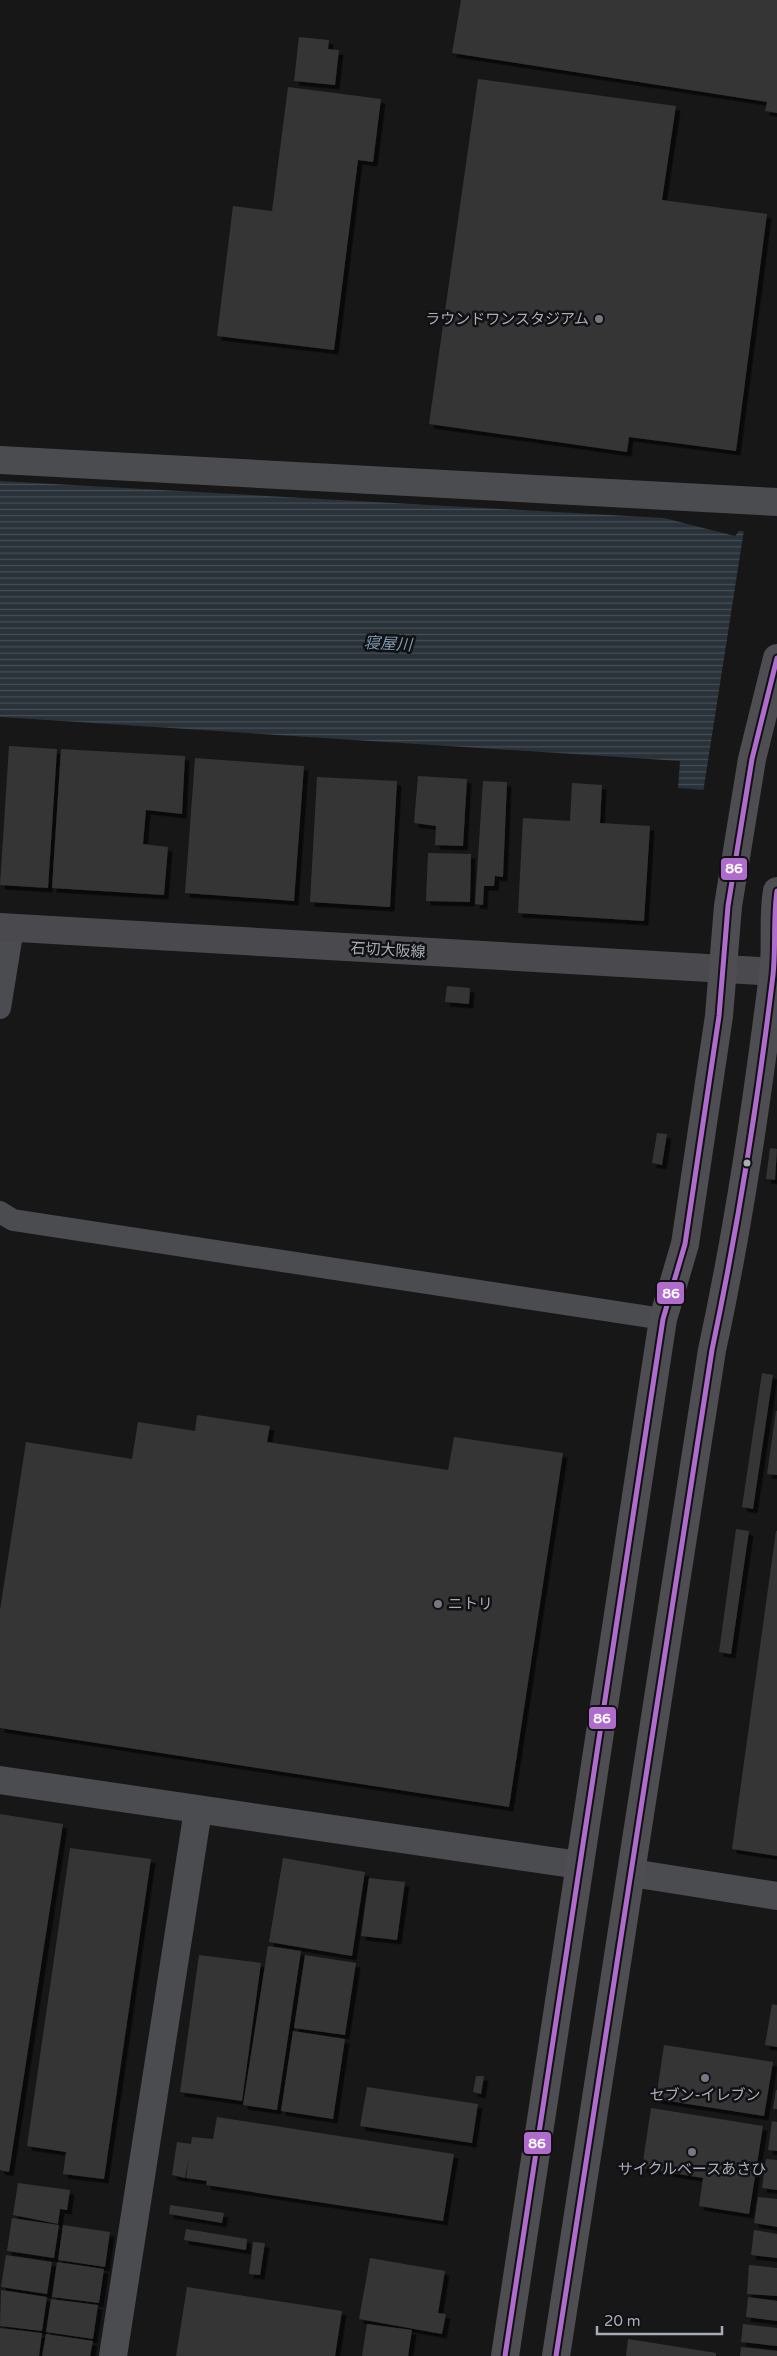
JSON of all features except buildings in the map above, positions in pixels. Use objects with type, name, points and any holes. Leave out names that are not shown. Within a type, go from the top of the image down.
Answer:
[{"type":"highway","points":[[505,2356],[578,1865],[664,1320],[685,1244],[719,1016],[728,906],[752,759],[777,658]]},
{"type":"highway","points":[[556,2356],[712,1350],[726,1285],[775,971],[774,911],[777,891]]},
{"type":"main road","name":"石切大阪線","points":[[7,927],[775,971]]},
{"type":"street","points":[[0,460],[777,502]]},
{"type":"street","points":[[0,1780],[578,1865]]},
{"type":"street","points":[[113,2356],[198,1810]]},
{"type":"street","points":[[632,1873],[777,1896]]},
{"type":"lane","points":[[0,1008],[7,927]]},
{"type":"lane","points":[[0,1212],[13,1220],[664,1320]]},
{"type":"water","name":"寝屋川","points":[[0,481],[664,518],[735,536],[739,531],[777,534],[777,795],[678,788],[680,761],[0,717]]},
{"type":"pier","points":[[744,530],[777,532],[777,797],[703,793]]},
{"type":"transit line","name":"86","points":[[505,2356],[663,1319],[685,1244],[719,1016],[728,906],[752,759],[777,658]]},
{"type":"transit line","name":"86","points":[[556,2356],[712,1350],[739,1210],[754,1116],[773,975],[777,891]]},
{"type":"place","name":"ラウンドワンスタジアム","points":[[599,319]]},
{"type":"place","name":"ニトリ","points":[[438,1604]]},
{"type":"place","name":"セブン-イレブン","points":[[705,2078]]},
{"type":"place","name":"サイクルベースあさひ","points":[[692,2152]]}]
